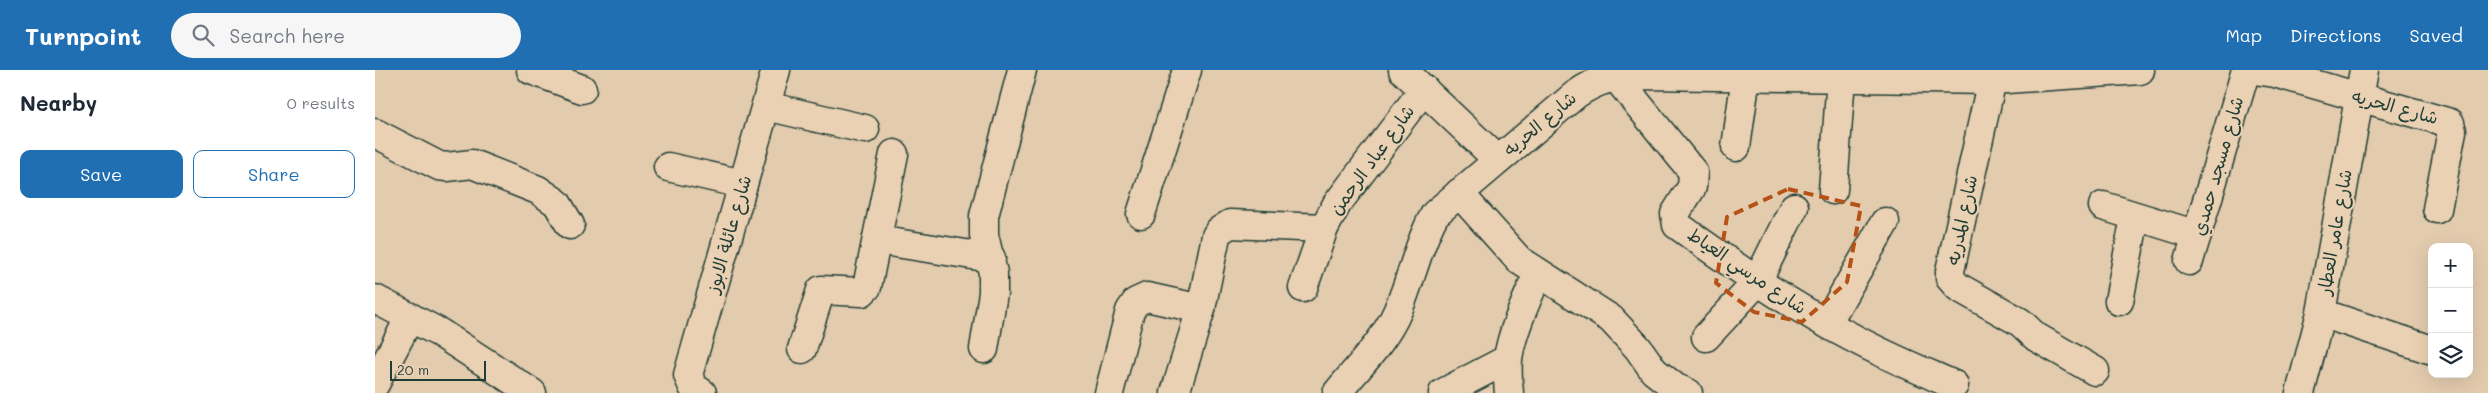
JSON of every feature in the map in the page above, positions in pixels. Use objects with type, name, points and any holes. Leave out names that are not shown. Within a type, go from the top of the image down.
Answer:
[{"type":"street","points":[[531,70],[582,89]]},
{"type":"street","name":"شارع عائلة الابوز","points":[[703,393],[693,387],[688,374],[776,70]]},
{"type":"street","points":[[984,349],[993,293],[991,258],[984,235],[984,216],[1022,70]]},
{"type":"street","points":[[1141,214],[1187,70]]},
{"type":"street","points":[[1403,70],[1498,160]]},
{"type":"street","name":"شارع الحريه","points":[[1337,393],[1388,329],[1398,310],[1426,230],[1435,214],[1575,95],[1591,84],[1615,76],[1647,72],[1746,76],[1993,75],[2141,70]]},
{"type":"street","name":"شارع مسجد حمدي","points":[[2189,261],[2246,70]]},
{"type":"street","name":"شارع الحريه","points":[[2254,70],[2302,75],[2359,98],[2444,119],[2450,123],[2452,131],[2437,209]]},
{"type":"street","name":"شارع عامر العطار","points":[[2300,393],[2321,313],[2364,70]]},
{"type":"street","points":[[1824,75],[1833,190]]},
{"type":"street","name":"شارع المدريه","points":[[1993,75],[1950,278],[1958,287],[2020,322],[2036,337],[2095,371]]},
{"type":"street","name":"شارع مرسي العياط","points":[[1615,76],[1693,172],[1693,188],[1675,214],[1677,225],[1757,282],[1854,339],[1954,385]]},
{"type":"street","points":[[1736,148],[1746,76]]},
{"type":"street","name":"شارع عباد الرحمن","points":[[1303,288],[1324,228],[1337,204],[1423,90]]},
{"type":"street","points":[[766,106],[865,128]]},
{"type":"street","points":[[375,133],[439,166],[472,164],[544,193],[557,203],[570,225]]},
{"type":"street","points":[[802,349],[821,290],[862,292],[867,287],[895,154]]},
{"type":"street","points":[[668,167],[743,184]]},
{"type":"street","points":[[1459,192],[1519,260],[1611,319],[1638,348],[1654,371],[1676,388],[1688,393]]},
{"type":"street","points":[[2103,206],[2197,235]]},
{"type":"street","points":[[1706,336],[1757,282],[1794,207]]},
{"type":"street","points":[[2119,302],[2135,216]]},
{"type":"street","points":[[1827,323],[1885,222]]},
{"type":"street","points":[[1175,393],[1201,309],[1216,236],[1224,227],[1230,224],[1324,228]]},
{"type":"street","points":[[877,240],[991,258]]},
{"type":"street","points":[[1509,393],[1508,359],[1519,318],[1539,273]]},
{"type":"street","points":[[1109,393],[1130,311],[1136,302],[1147,297],[1201,309]]},
{"type":"street","points":[[375,298],[440,333],[532,393]]},
{"type":"street","points":[[2321,313],[2428,349]]},
{"type":"street","points":[[375,384],[410,317]]},
{"type":"street","points":[[1443,393],[1508,359]]},
{"type":"highlighted area","points":[[1788,189],[1861,206],[1847,282],[1802,322],[1754,312],[1716,283],[1727,217]]}]
